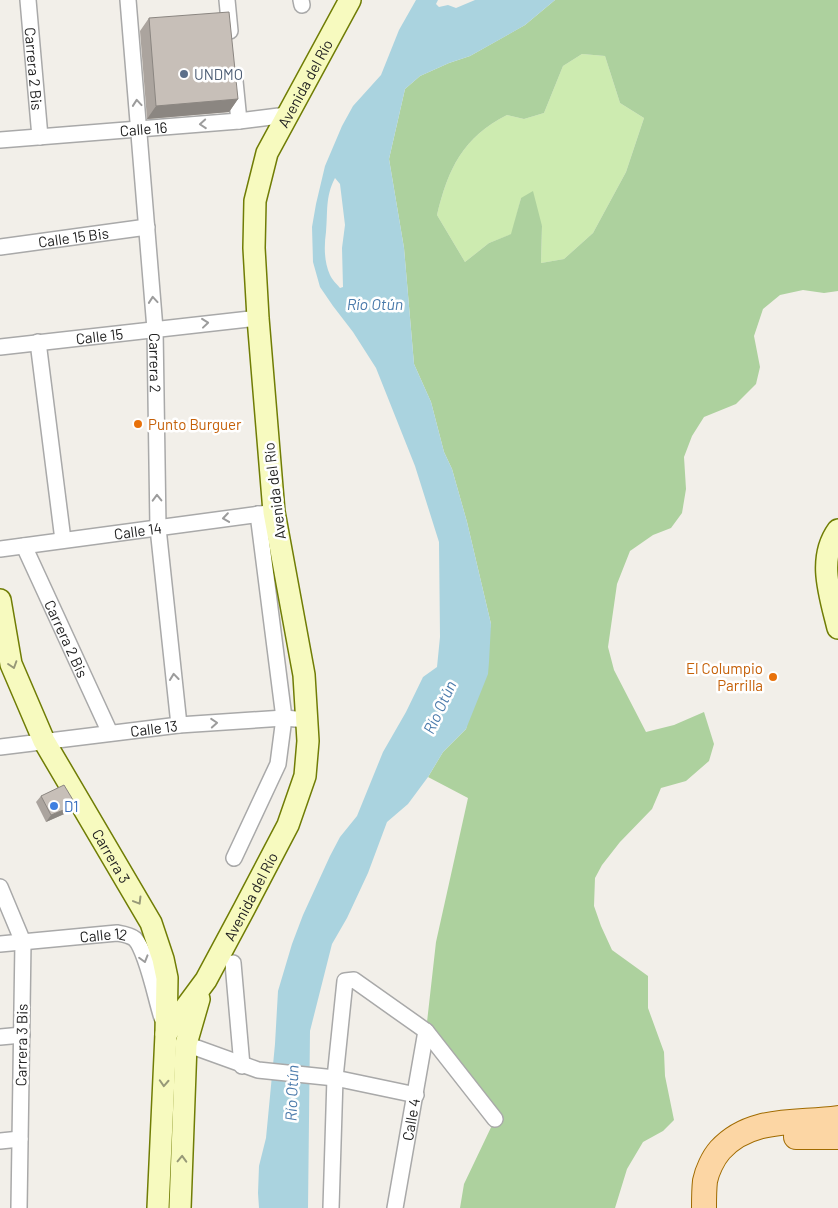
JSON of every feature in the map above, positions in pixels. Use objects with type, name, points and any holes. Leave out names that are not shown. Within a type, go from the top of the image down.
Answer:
[{"type":"main road","name":"Avenida del Río","points":[[206,980],[295,809],[305,776],[308,741],[304,675],[266,513],[254,248],[255,201],[267,153],[350,0]]},
{"type":"main road","points":[[838,530],[830,543],[826,560],[830,597],[838,628]]},
{"type":"main road","name":"Carrera 3","points":[[0,600],[11,664],[44,741],[151,923],[164,959],[167,978],[166,1034],[158,1208]]},
{"type":"main road","points":[[166,1034],[206,980]]},
{"type":"main road","points":[[180,1208],[186,1044],[194,1013],[206,980]]},
{"type":"main road","points":[[704,1208],[706,1180],[710,1166],[716,1155],[737,1135],[773,1123],[838,1118]]},
{"type":"main road","points":[[720,1208],[724,1171],[730,1161],[751,1144],[777,1138],[838,1137]]},
{"type":"street","name":"Carrera 2 Bis","points":[[28,0],[40,137]]},
{"type":"street","name":"Carrera 2","points":[[128,0],[155,329],[158,528],[179,725]]},
{"type":"street","points":[[227,0],[232,46]]},
{"type":"street","points":[[234,65],[239,121]]},
{"type":"street","name":"Calle 16","points":[[0,140],[239,121],[287,115]]},
{"type":"street","name":"Calle 15 Bis","points":[[0,247],[147,227]]},
{"type":"street","name":"Calle 15","points":[[0,347],[258,318]]},
{"type":"street","points":[[38,342],[63,540]]},
{"type":"street","points":[[234,858],[278,764],[284,718],[266,513]]},
{"type":"street","name":"Calle 14","points":[[0,549],[266,513]]},
{"type":"street","name":"Carrera 2 Bis","points":[[24,546],[110,733]]},
{"type":"street","name":"Calle 13","points":[[0,747],[179,725],[284,718],[307,720]]},
{"type":"street","name":"Carrera 3 Bis","points":[[0,887],[23,942],[19,1208]]},
{"type":"street","name":"Calle 12","points":[[0,944],[117,933],[126,934],[134,938],[142,949],[166,1034]]},
{"type":"street","points":[[233,963],[242,1066]]},
{"type":"street","points":[[331,1208],[335,1078],[345,981],[354,980],[426,1031],[495,1119]]},
{"type":"street","name":"Calle 4","points":[[395,1208],[426,1031]]},
{"type":"street","points":[[0,1037],[22,1035]]},
{"type":"street","points":[[186,1044],[242,1066],[258,1070],[335,1078],[416,1095]]},
{"type":"street","points":[[0,1141],[20,1139]]},
{"type":"green space","points":[[555,0],[838,0],[838,291],[824,293],[803,290],[780,295],[763,309],[754,336],[760,367],[756,384],[736,404],[704,417],[692,436],[684,457],[686,489],[682,513],[671,528],[653,535],[630,551],[617,584],[608,647],[614,670],[646,732],[674,725],[704,712],[714,744],[709,761],[686,781],[661,788],[652,809],[620,842],[602,865],[595,878],[594,906],[612,950],[648,976],[648,1008],[664,1052],[665,1076],[674,1120],[663,1131],[643,1142],[627,1169],[615,1208],[460,1208],[464,1184],[495,1119],[426,1031],[436,942],[468,798],[428,777],[443,752],[466,729],[491,624],[467,522],[452,469],[444,452],[431,402],[414,364],[404,248],[389,159],[405,89],[420,76],[470,56],[525,25]],"holes":[[[582,54],[605,56],[620,103],[644,118],[626,172],[593,233],[564,259],[541,263],[542,226],[533,191],[521,198],[511,234],[489,243],[465,262],[437,215],[452,169],[468,144],[479,133],[507,115],[524,119],[544,113],[563,66]]]},
{"type":"green space","points":[[582,54],[605,56],[620,103],[644,118],[626,172],[593,233],[564,259],[541,263],[542,226],[521,198],[512,234],[489,243],[465,262],[437,215],[452,169],[468,144],[492,124],[507,115],[524,119],[544,113],[563,66]]},
{"type":"water","name":"Río Otún","points":[[416,0],[438,0],[436,4],[439,7],[448,5],[456,8],[475,0],[555,0],[525,25],[470,56],[420,76],[405,89],[389,159],[404,248],[414,364],[431,402],[444,452],[452,469],[467,522],[491,624],[488,674],[466,729],[443,752],[428,777],[408,804],[387,822],[368,873],[347,918],[332,944],[310,1031],[308,1208],[259,1208],[259,1166],[266,1138],[278,991],[292,944],[330,856],[340,837],[357,816],[383,752],[423,677],[437,667],[440,637],[439,542],[415,466],[376,368],[353,332],[320,287],[313,262],[312,227],[325,166],[342,126],[353,106],[381,75],[399,30]],"holes":[[[335,178],[340,184],[345,225],[342,248],[343,287],[340,288],[332,279],[328,270],[325,248],[330,192]]]},
{"type":"building","name":"UNDMO","points":[[229,12],[238,99],[156,106],[149,18]]},
{"type":"building","points":[[64,785],[76,805],[51,815],[41,796]]},
{"type":"place","name":"UNDMO","points":[[184,74]]},
{"type":"place","name":"Punto Burguer","points":[[138,424]]},
{"type":"place","name":"El Columpio Parrilla","points":[[773,677]]},
{"type":"place","name":"D1","points":[[54,806]]}]
